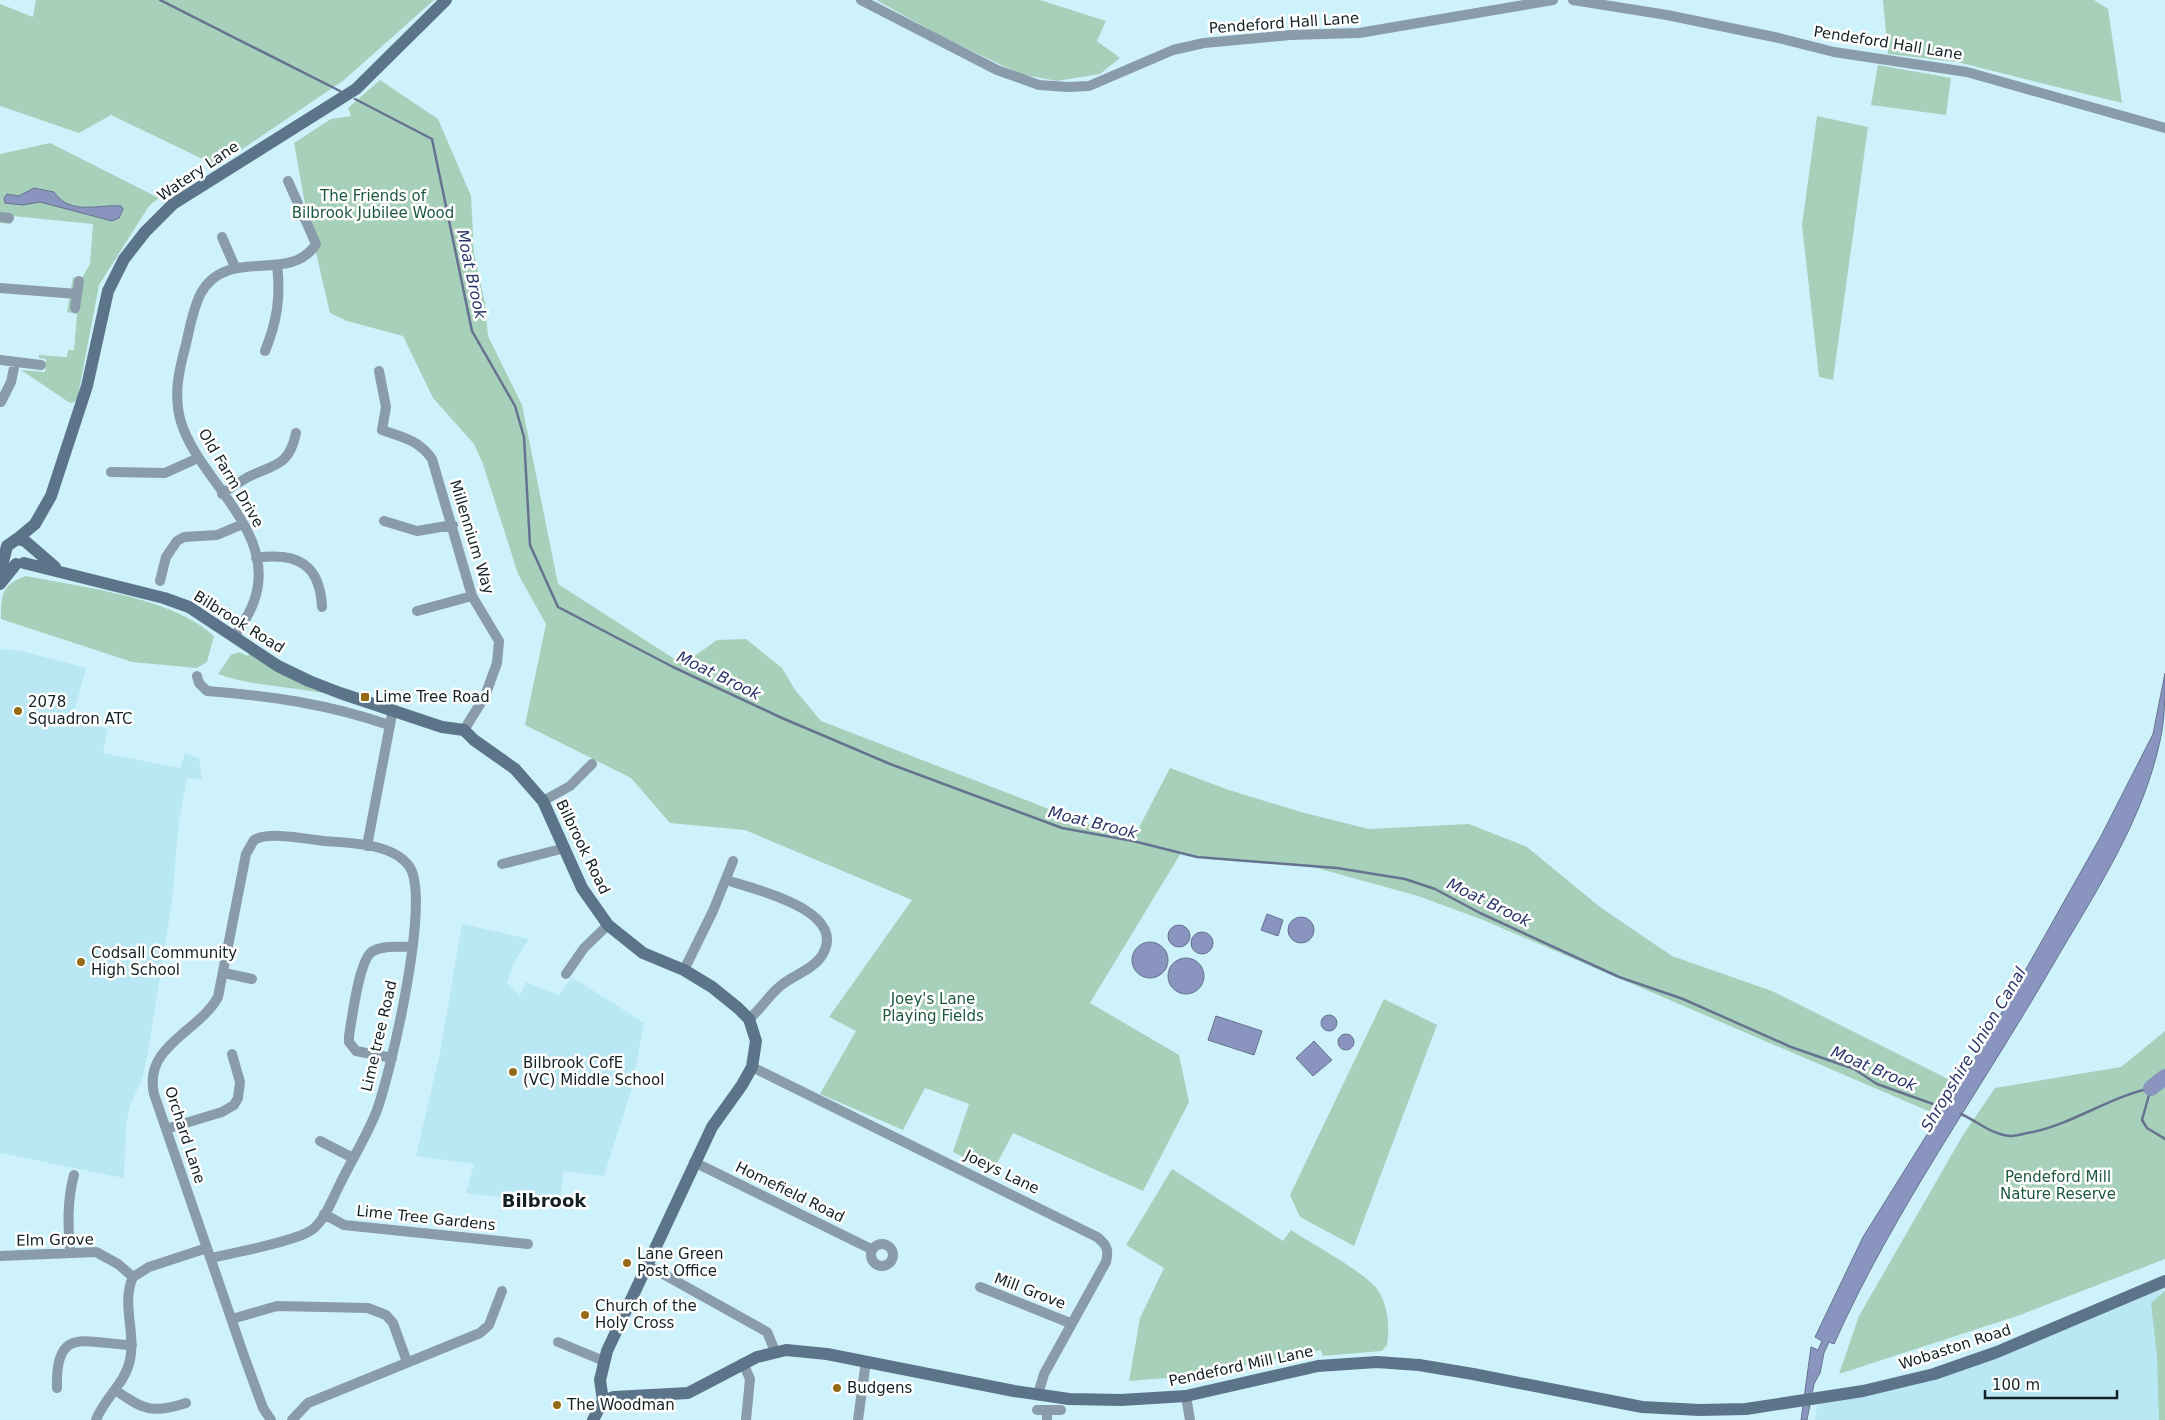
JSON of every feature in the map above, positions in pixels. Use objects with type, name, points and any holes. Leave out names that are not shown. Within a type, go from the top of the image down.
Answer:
[{"type":"street","name":"Watery Lane","points":[[25,544],[51,496],[66,452],[87,386],[108,291],[124,259],[144,232],[173,204],[356,89],[446,0]]},
{"type":"street","name":"Pendeford Hall Lane","points":[[861,0],[997,70],[1039,85],[1068,87],[1089,86],[1172,50],[1204,43],[1290,35],[1359,34],[1553,0]]},
{"type":"street","name":"Pendeford Hall Lane","points":[[1573,0],[1667,15],[1779,38],[1834,52],[1967,72],[2165,128]]},
{"type":"street","name":"Old Farm Drive","points":[[234,637],[254,601],[258,582],[256,558],[244,524],[198,458],[181,422],[176,393],[178,376],[201,293],[211,282],[235,267],[277,265],[293,262],[309,254],[316,244],[288,181]]},
{"type":"street","points":[[222,238],[235,267]]},
{"type":"street","points":[[265,351],[275,326],[279,305],[277,265]]},
{"type":"street","points":[[75,308],[79,281]]},
{"type":"street","points":[[0,288],[77,294]]},
{"type":"street","points":[[0,360],[41,365]]},
{"type":"street","points":[[4,404],[12,382],[15,363]]},
{"type":"street","name":"Millennium Way","points":[[379,371],[386,407],[382,430],[413,440],[427,452],[436,469],[472,596],[496,633],[500,652],[485,696],[464,730]]},
{"type":"street","points":[[222,494],[248,477],[281,463],[291,450],[296,433]]},
{"type":"street","points":[[111,472],[165,473],[198,458]]},
{"type":"street","points":[[384,521],[417,531],[453,525]]},
{"type":"street","points":[[160,582],[169,550],[177,540],[184,537],[217,535],[244,524]]},
{"type":"street","points":[[0,574],[4,549],[9,542],[25,544],[30,556],[0,584]]},
{"type":"street","name":"Bilbrook Road","points":[[25,544],[59,570]]},
{"type":"street","points":[[4,549],[9,561],[20,564]]},
{"type":"street","points":[[256,558],[286,556],[306,566],[318,581],[321,589],[322,607]]},
{"type":"street","name":"Bilbrook Road","points":[[20,564],[59,570],[164,598],[189,608],[278,666],[309,681],[442,727],[464,730],[474,740],[515,769],[543,801],[582,888],[608,925],[643,953],[684,970],[726,998],[749,1019]]},
{"type":"street","points":[[417,612],[472,596]]},
{"type":"street","points":[[197,676],[199,683],[207,691],[290,699],[343,711],[389,725]]},
{"type":"street","points":[[367,846],[389,725],[394,710]]},
{"type":"street","points":[[543,801],[570,786],[592,764]]},
{"type":"street","name":"Orchard Lane","points":[[271,1420],[263,1408],[153,1090],[156,1065],[167,1046],[196,1024],[213,1006],[218,997],[246,854],[254,840],[266,836],[367,846]]},
{"type":"street","name":"Lime tree Road","points":[[211,1258],[285,1240],[312,1230],[324,1214],[376,1110],[392,1058],[412,947],[415,907],[414,874],[404,860],[367,846]]},
{"type":"street","points":[[502,864],[565,848]]},
{"type":"street","points":[[684,970],[733,861]]},
{"type":"street","points":[[593,1420],[603,1400],[600,1380],[604,1360],[716,1118],[742,1085],[752,1067],[756,1041],[749,1019],[778,987],[808,969],[820,958],[826,942],[826,933],[818,919],[800,907],[774,895],[726,880]]},
{"type":"street","points":[[566,974],[584,948],[608,925]]},
{"type":"street","points":[[392,1058],[356,1051],[351,1047],[349,1036],[364,963],[372,951],[386,947],[412,947]]},
{"type":"street","points":[[224,973],[252,979]]},
{"type":"street","points":[[166,1129],[222,1112],[234,1106],[238,1098],[240,1082],[232,1054]]},
{"type":"street","name":"Joeys Lane","points":[[752,1067],[1097,1237],[1108,1249],[1106,1262],[1070,1323],[1044,1374],[1038,1394]]},
{"type":"street","points":[[320,1141],[353,1158]]},
{"type":"street","name":"Homefield Road","points":[[694,1162],[871,1250]]},
{"type":"street","points":[[70,1252],[68,1215],[74,1175]]},
{"type":"street","name":"Lime Tree Gardens","points":[[324,1214],[344,1225],[528,1244]]},
{"type":"street","points":[[96,1420],[101,1409],[128,1369],[132,1345],[128,1292],[133,1276],[149,1267],[207,1248]]},
{"type":"street","name":"Elm Grove","points":[[0,1256],[87,1251],[104,1255],[133,1276]]},
{"type":"street","points":[[647,1265],[767,1332],[775,1351]]},
{"type":"street","name":"Wobaston Road","points":[[1747,1414],[1792,1403],[1910,1381],[1952,1368],[2013,1346],[2165,1281]]},
{"type":"street","name":"Mill Grove","points":[[980,1288],[1070,1323]]},
{"type":"street","points":[[292,1420],[308,1403],[485,1330],[489,1325],[502,1291]]},
{"type":"street","points":[[232,1319],[277,1306],[368,1308],[386,1315],[393,1323],[407,1362]]},
{"type":"street","points":[[57,1388],[56,1366],[62,1351],[68,1345],[84,1340],[108,1345],[132,1345]]},
{"type":"street","points":[[558,1342],[604,1360]]},
{"type":"street","name":"Pendeford Mill Lane","points":[[603,1400],[614,1397],[688,1393],[702,1388],[743,1364],[775,1351],[801,1350],[1038,1394],[1112,1400],[1186,1396],[1318,1366],[1377,1362],[1419,1365],[1473,1374],[1642,1407],[1747,1414]]},
{"type":"street","points":[[858,1420],[866,1361]]},
{"type":"street","points":[[743,1364],[750,1379],[746,1420]]},
{"type":"street","points":[[115,1390],[137,1405],[156,1410],[186,1402]]},
{"type":"street","points":[[1186,1396],[1190,1420]]},
{"type":"street","points":[[1044,1414],[1060,1410]]},
{"type":"shaded area","points":[[34,188],[54,192],[68,204],[76,206],[121,206],[123,209],[119,218],[112,221],[40,202],[23,205],[5,203],[4,198],[7,194],[19,196]]},
{"type":"shaded area","name":"Codsall Community High School","points":[[0,649],[22,651],[86,668],[72,719],[108,729],[103,753],[180,768],[185,753],[199,758],[202,779],[187,778],[179,821],[172,901],[149,1045],[143,1076],[130,1106],[126,1124],[124,1178],[0,1153]]},
{"type":"shaded area","points":[[2165,673],[2162,733],[2152,771],[2130,828],[2101,883],[2026,1010],[1883,1246],[1834,1344],[1829,1342],[1824,1353],[1820,1373],[1814,1384],[1807,1420],[1801,1420],[1811,1347],[1818,1350],[1822,1341],[1815,1337],[1863,1237],[1986,1040],[2101,836],[2153,734]]},
{"type":"shaded area","points":[[1267,914],[1283,920],[1278,936],[1261,930]]},
{"type":"shaded area","points":[[1301,917],[1310,921],[1314,930],[1310,939],[1301,943],[1292,939],[1288,930],[1292,921]]},
{"type":"shaded area","name":"Bilbrook CofE (VC) Middle School","points":[[462,924],[529,939],[514,962],[507,983],[520,995],[526,982],[559,995],[572,977],[644,1023],[631,1091],[604,1176],[563,1171],[560,1205],[466,1193],[474,1164],[416,1156],[440,1053]]},
{"type":"shaded area","points":[[1179,925],[1187,928],[1190,936],[1187,944],[1179,947],[1171,944],[1168,936],[1171,928]]},
{"type":"shaded area","points":[[1202,932],[1210,935],[1213,943],[1210,951],[1202,954],[1194,951],[1191,943],[1194,935]]},
{"type":"shaded area","points":[[1150,942],[1157,943],[1163,947],[1167,953],[1167,967],[1163,973],[1157,977],[1150,978],[1143,977],[1137,973],[1133,967],[1132,960],[1133,953],[1137,947],[1143,943]]},
{"type":"shaded area","points":[[1186,958],[1193,959],[1199,963],[1203,969],[1203,983],[1199,989],[1193,993],[1186,994],[1179,993],[1173,989],[1169,983],[1168,976],[1169,969],[1173,963],[1179,959]]},
{"type":"shaded area","points":[[1329,1015],[1337,1023],[1329,1031],[1321,1023]]},
{"type":"shaded area","points":[[1216,1016],[1262,1031],[1254,1055],[1208,1040]]},
{"type":"shaded area","points":[[1346,1034],[1354,1042],[1346,1050],[1338,1042]]},
{"type":"shaded area","points":[[1314,1041],[1332,1060],[1313,1076],[1296,1058]]},
{"type":"shaded area","points":[[2165,1288],[2165,1420],[1815,1420],[1817,1405],[1912,1386],[2009,1353]]},
{"type":"green space","points":[[36,0],[434,0],[344,80],[216,167],[111,115],[79,133],[0,106],[0,4],[33,17]]},
{"type":"green space","points":[[876,0],[1040,0],[1106,21],[1097,41],[1120,58],[1100,74],[1057,81],[1020,74],[943,37]]},
{"type":"green space","points":[[1883,0],[2094,0],[2108,9],[2122,103],[1957,62],[1888,54]]},
{"type":"green space","points":[[1878,65],[1951,78],[1946,115],[1871,105]]},
{"type":"green space","points":[[380,80],[438,119],[471,196],[474,254],[485,303],[488,336],[522,405],[558,584],[673,658],[696,655],[717,640],[746,639],[782,668],[795,690],[821,721],[1132,841],[1170,768],[1229,790],[1301,812],[1369,829],[1469,824],[1527,847],[1600,907],[1672,956],[1772,991],[1950,1080],[1940,1116],[1483,920],[1418,896],[1306,865],[1197,857],[1181,853],[1090,1003],[1179,1055],[1189,1102],[1143,1191],[1013,1133],[993,1171],[953,1152],[969,1104],[925,1088],[903,1130],[820,1094],[856,1031],[829,1017],[912,900],[745,830],[670,823],[631,778],[525,725],[546,624],[518,574],[483,464],[474,444],[433,398],[403,336],[347,321],[330,313],[306,210],[294,143],[331,119],[351,116],[348,108]]},
{"type":"green space","points":[[1817,116],[1868,127],[1833,380],[1819,377],[1802,225]]},
{"type":"green space","points":[[50,143],[159,198],[149,206],[99,285],[77,401],[70,403],[21,370],[45,372],[46,359],[39,358],[39,355],[67,357],[68,350],[74,350],[77,314],[67,312],[73,277],[82,278],[90,264],[93,224],[12,216],[11,224],[0,223],[0,154]]},
{"type":"green space","points":[[26,576],[125,596],[175,612],[196,623],[214,636],[207,662],[197,668],[132,662],[1,619],[4,592],[12,583]]},
{"type":"green space","points":[[239,652],[248,656],[250,653],[328,694],[258,684],[218,674],[231,655]]},
{"type":"green space","points":[[1384,999],[1437,1025],[1354,1246],[1300,1217],[1290,1195]]},
{"type":"green space","name":"Pendeford Mill Nature Reserve","points":[[2165,1031],[2165,1259],[2020,1315],[1839,1374],[1859,1316],[1963,1135],[1995,1088],[2121,1067]]},
{"type":"green space","points":[[1172,1169],[1283,1241],[1291,1230],[1361,1274],[1377,1289],[1386,1309],[1387,1345],[1382,1351],[1323,1356],[1321,1350],[1192,1376],[1129,1381],[1140,1318],[1164,1268],[1126,1245]]},
{"type":"green space","points":[[2165,1291],[2165,1420],[2159,1420],[2157,1356],[2151,1303]]},
{"type":"waterway","name":"Moat Brook","points":[[160,0],[340,91]]},
{"type":"waterway","name":"Moat Brook","points":[[355,99],[432,139],[472,331],[515,406],[524,437],[530,545],[558,607],[673,667],[782,718],[890,764],[1062,828],[1133,841],[1197,857],[1337,868],[1405,879],[1435,889],[1480,913],[1619,977],[1683,999],[1791,1047],[1854,1069],[1877,1084],[1947,1109]]},
{"type":"waterway","points":[[2151,1088],[2165,1077]]},
{"type":"waterway","points":[[2151,1088],[2142,1120],[2147,1128],[2165,1139]]},
{"type":"waterway","name":"Moat Brook","points":[[1961,1114],[1997,1133],[2015,1136],[2063,1123],[2121,1097],[2151,1088]]},
{"type":"place","name":"Lime Tree Road","points":[[365,697]]},
{"type":"place","name":"2078 Squadron ATC","points":[[18,711]]},
{"type":"place","name":"Codsall Community High School","points":[[81,962]]},
{"type":"place","name":"Bilbrook CofE (VC) Middle School","points":[[513,1072]]},
{"type":"place","name":"Lane Green Post Office","points":[[627,1263]]},
{"type":"place","name":"Church of the Holy Cross","points":[[585,1315]]},
{"type":"place","name":"Budgens","points":[[837,1388]]},
{"type":"place","name":"The Woodman","points":[[557,1405]]},
{"type":"district","name":"Bilbrook","points":[[544,1201]]},
{"type":"park label","name":"The Friends of Bilbrook Jubilee Wood","points":[[373,204]]},
{"type":"park label","name":"Joey's Lane Playing Fields","points":[[933,1008]]},
{"type":"water label","name":"Shropshire Union Canal","points":[[1973,1049]]}]
